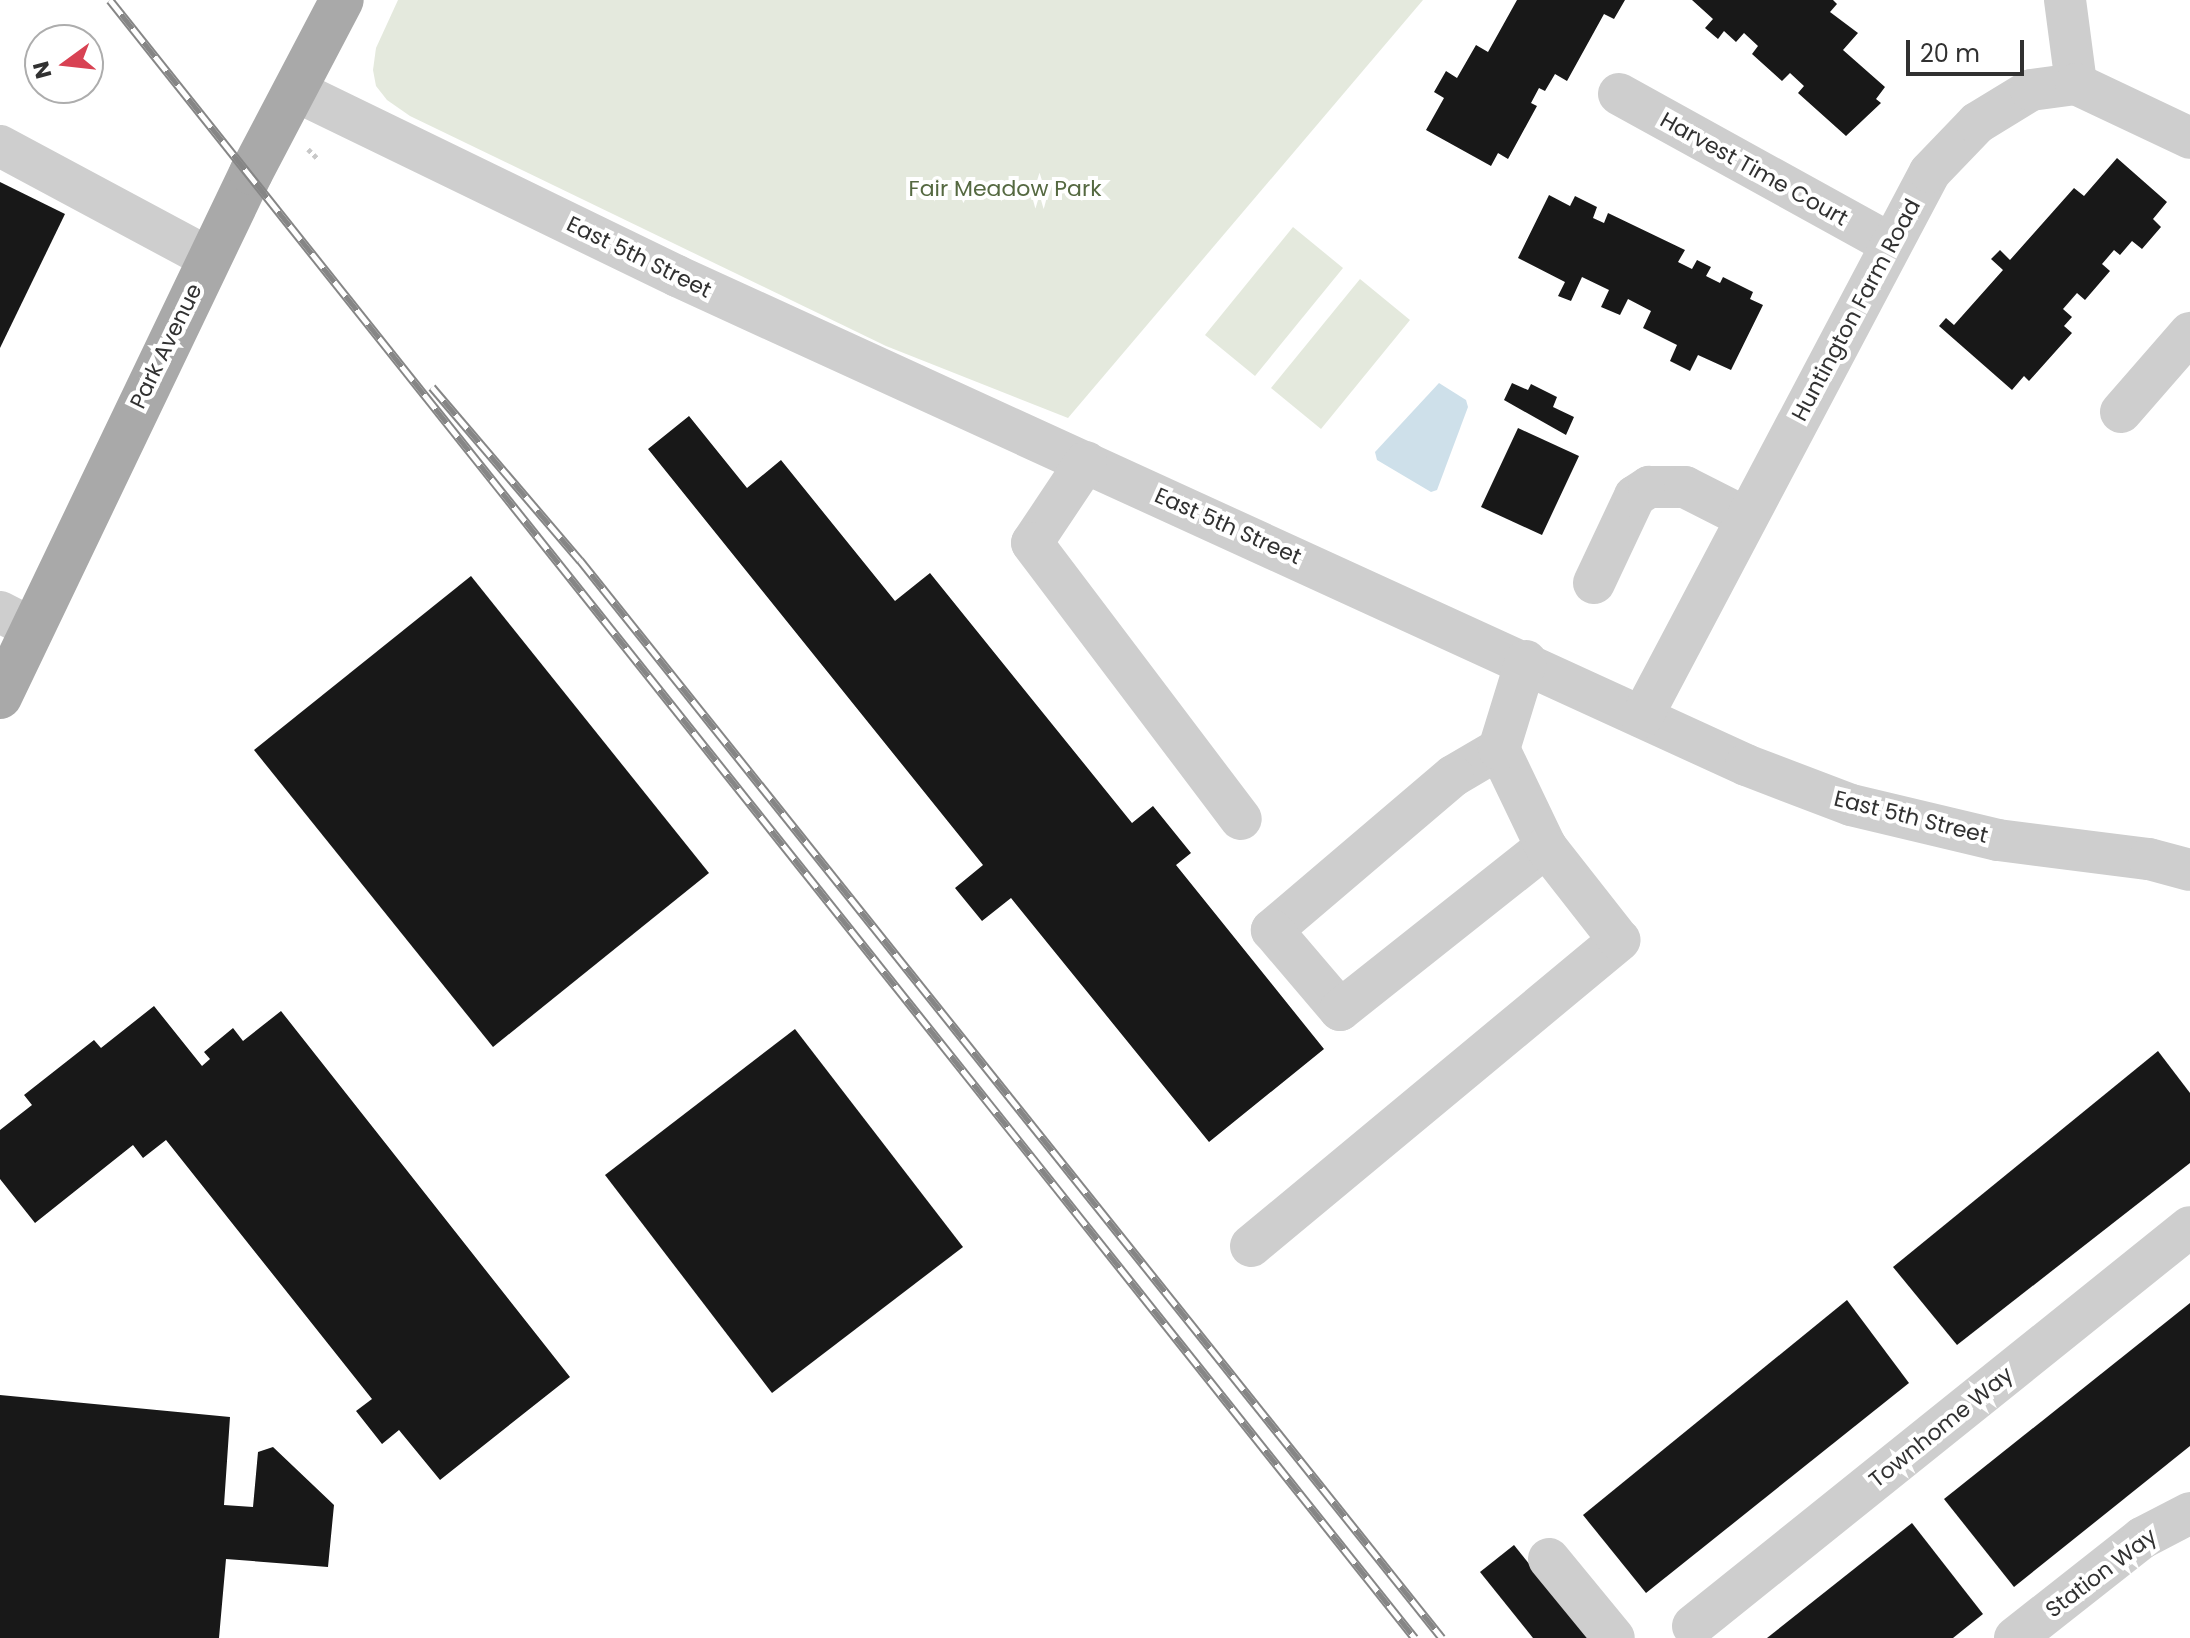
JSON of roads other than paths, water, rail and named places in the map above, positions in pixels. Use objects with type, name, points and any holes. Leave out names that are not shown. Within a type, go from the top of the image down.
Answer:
[{"type":"main road","name":"Park Avenue","points":[[0,697],[15,620],[209,258],[342,0]]},
{"type":"street","points":[[2065,0],[2076,84],[2190,138]]},
{"type":"street","name":"Huntington Farm Road","points":[[1642,717],[1889,243],[1930,172],[1977,123],[2031,90],[2076,84]]},
{"type":"street","name":"East 5th Street","points":[[296,91],[677,276],[1526,661],[1746,765],[1851,805],[1998,840],[2149,859],[2190,870]]},
{"type":"street","name":"Harvest Time Court","points":[[1619,94],[1889,243]]},
{"type":"street","points":[[0,146],[209,258]]},
{"type":"street","points":[[2121,412],[2190,333]]},
{"type":"street","points":[[1086,462],[1032,543],[1241,819]]},
{"type":"street","points":[[1594,583],[1635,496],[1649,487],[1685,487],[1746,518]]},
{"type":"street","points":[[1526,661],[1499,749],[1453,776],[1272,930],[1340,1010],[1546,847]]},
{"type":"street","points":[[1251,1246],[1619,940],[1546,847],[1499,749]]},
{"type":"street","name":"Townhome Way","points":[[1693,1626],[2190,1227]]},
{"type":"street","name":"Station Way","points":[[2015,1638],[2142,1538],[2190,1513]]},
{"type":"street","points":[[1549,1559],[1614,1638]]},
{"type":"water","points":[[1439,383],[1466,400],[1468,407],[1437,490],[1431,492],[1377,460],[1375,452]]},
{"type":"railway","points":[[110,0],[1415,1638]]},
{"type":"railway","points":[[432,387],[580,560],[1442,1638]]},
{"type":"park label","name":"Fair Meadow Park","points":[[1005,189]]}]
